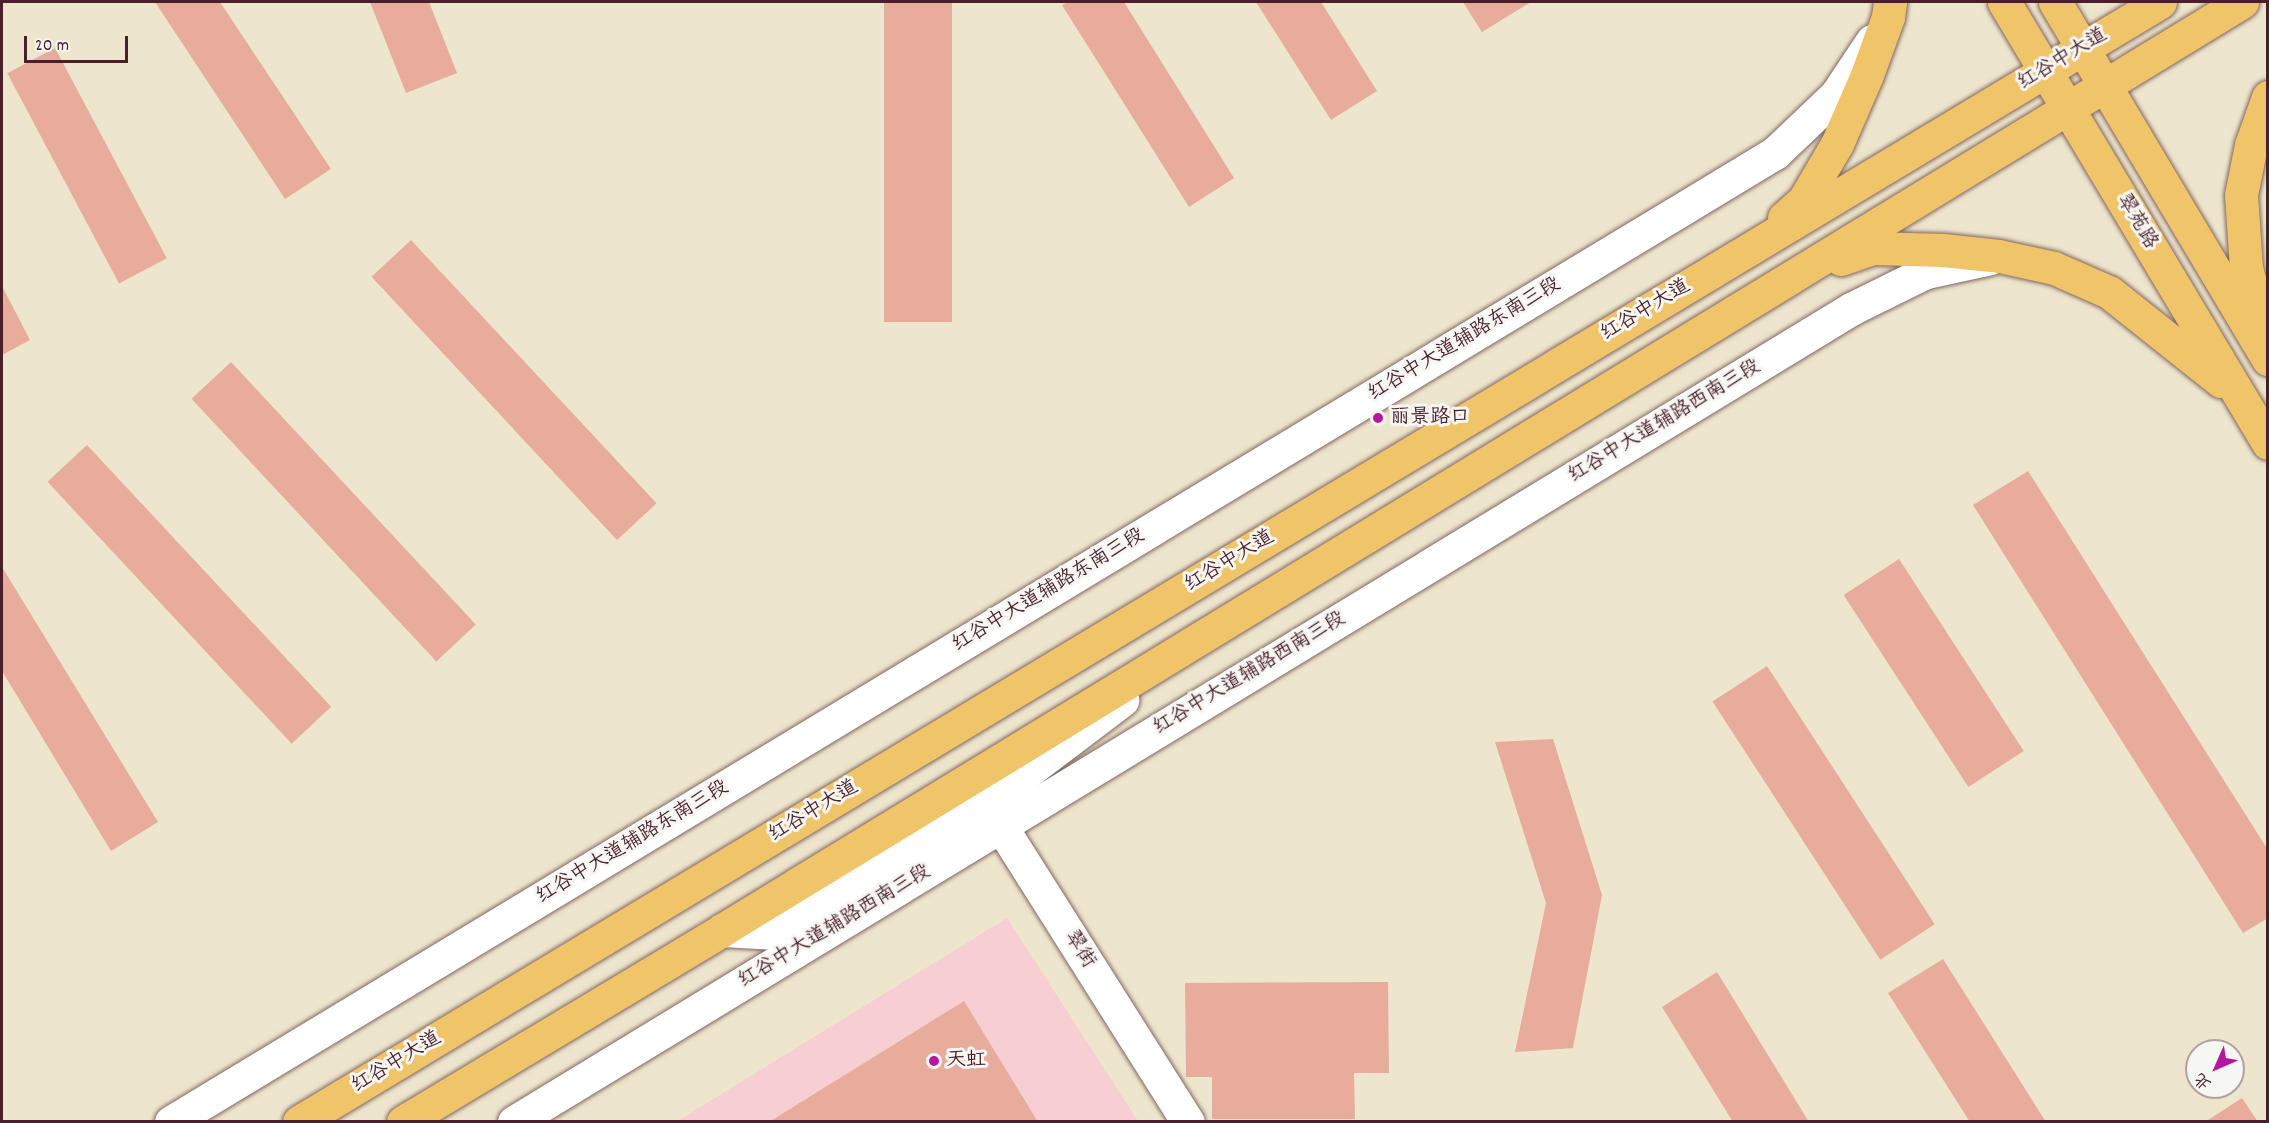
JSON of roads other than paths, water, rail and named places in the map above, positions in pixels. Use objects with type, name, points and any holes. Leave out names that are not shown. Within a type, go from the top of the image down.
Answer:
[{"type":"main road","name":"翠苑路","points":[[2004,2],[2268,443]]},
{"type":"main road","points":[[2055,2],[2268,359]]},
{"type":"main road","name":"红谷中大道","points":[[299,1122],[2160,2]]},
{"type":"main road","points":[[403,1122],[722,930],[986,802],[1215,629],[2242,2]]},
{"type":"main road","points":[[1754,246],[1804,200],[1831,153],[1867,75],[1889,9]]},
{"type":"main road","points":[[2268,97],[2251,145],[2241,195],[2246,268],[2268,348]]},
{"type":"main road","points":[[1794,276],[1873,248],[1943,250],[1999,256],[2054,268],[2109,292],[2239,395]]},
{"type":"street","name":"红谷中大道辅路东南三段","points":[[171,1122],[1775,153],[1836,95],[1889,9]]},
{"type":"street","name":"红谷中大道辅路西南三段","points":[[514,1122],[986,802],[1851,309],[1926,272],[1999,256]]},
{"type":"street","name":"翠街","points":[[986,802],[1188,1122]]},
{"type":"place","name":"丽景路口","points":[[1378,418]]},
{"type":"place","name":"天虹","points":[[934,1061]]}]
